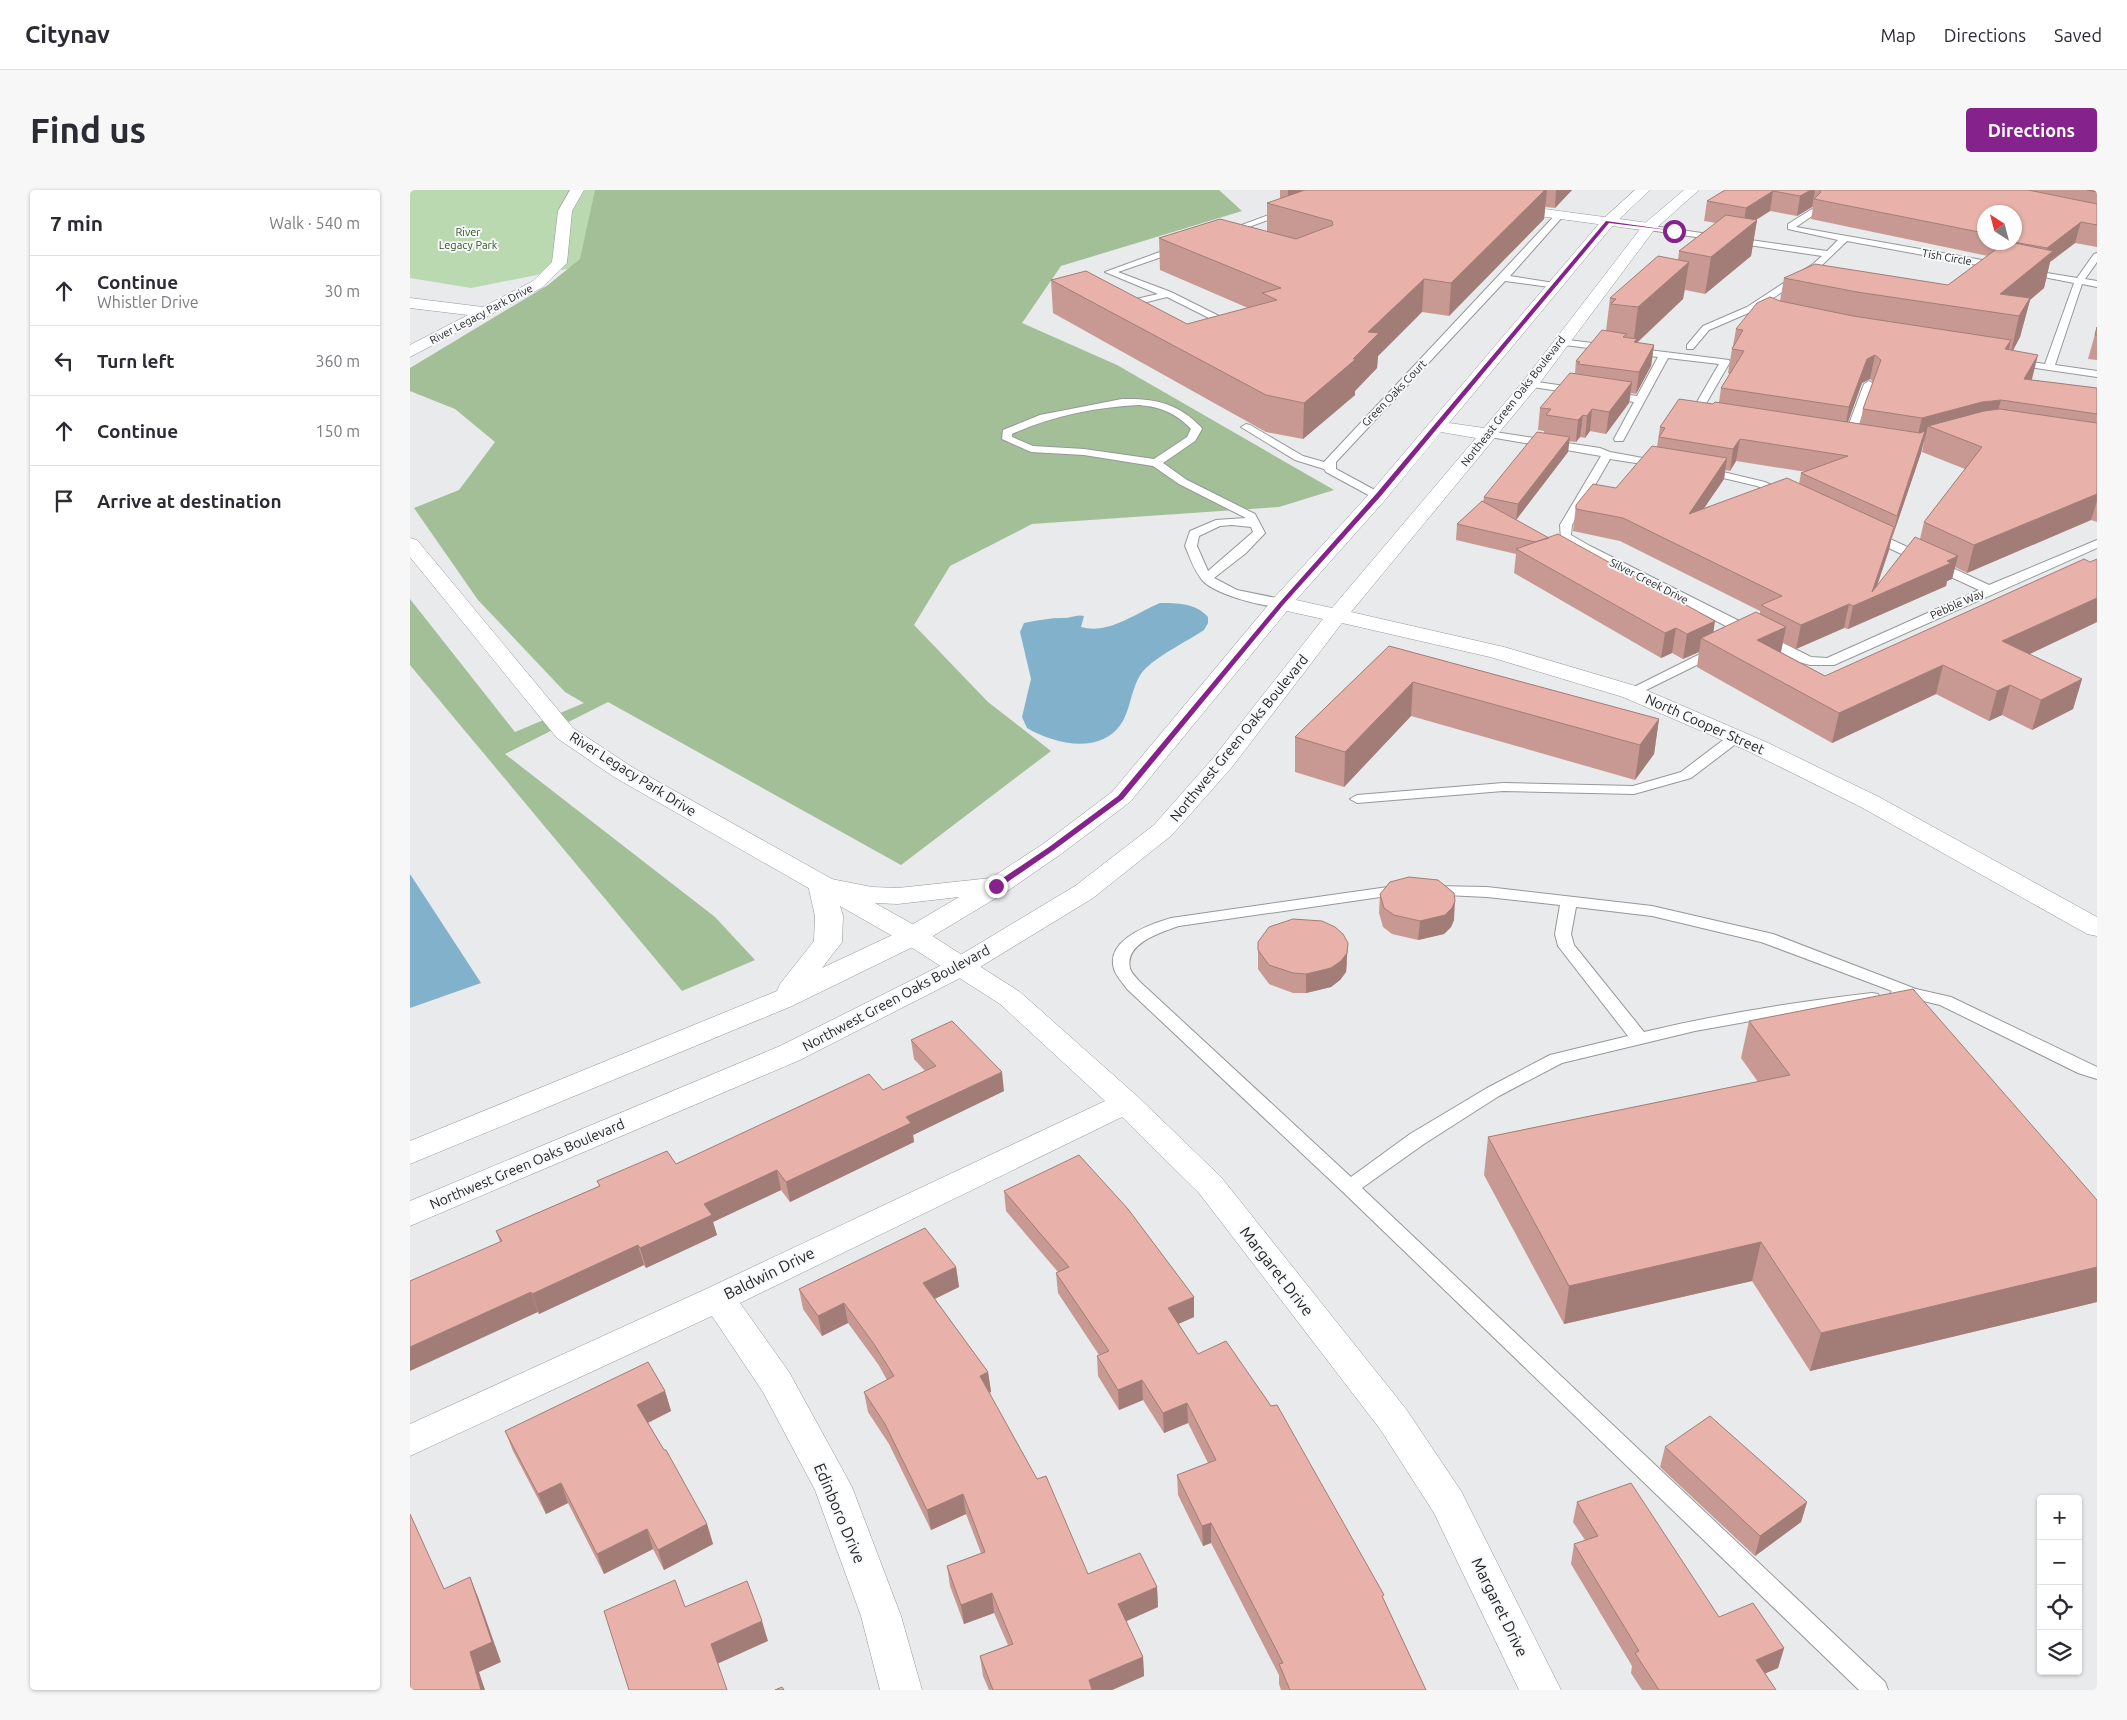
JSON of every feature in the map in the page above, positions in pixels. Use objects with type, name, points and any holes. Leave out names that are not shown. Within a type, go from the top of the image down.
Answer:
[{"type":"main road","name":"River Legacy Park Drive","points":[[410,352],[538,284],[560,263],[565,212],[577,190]]},
{"type":"main road","points":[[410,1153],[782,1000],[846,967],[913,936],[996,886],[1052,849],[1121,797],[1282,603],[1378,496],[1608,222],[1643,190]]},
{"type":"main road","name":"Northeast Green Oaks Boulevard","points":[[1337,616],[1530,384],[1649,227],[1692,190]]},
{"type":"main road","points":[[1489,206],[1649,227]]},
{"type":"main road","points":[[410,303],[484,312]]},
{"type":"main road","points":[[1436,426],[1488,434]]},
{"type":"main road","name":"River Legacy Park Drive","points":[[410,544],[565,733],[623,772],[913,936]]},
{"type":"main road","name":"North Cooper Street","points":[[1282,603],[1496,652],[1631,692],[1736,737],[1870,802],[2097,928]]},
{"type":"main road","name":"Northwest Green Oaks Boulevard","points":[[410,1214],[790,1053],[962,966],[1084,892],[1163,830],[1223,762],[1337,616]]},
{"type":"main road","points":[[782,1000],[828,942],[829,916],[821,885],[872,895],[898,896],[996,886]]},
{"type":"main road","name":"Margaret Drive","points":[[913,936],[1010,998],[1126,1103],[1210,1185],[1393,1419],[1448,1502],[1540,1690]]},
{"type":"main road","name":"Baldwin Drive","points":[[410,1441],[718,1298],[1126,1103]]},
{"type":"main road","name":"Edinboro Drive","points":[[718,1298],[776,1382],[833,1487],[881,1616],[901,1690]]},
{"type":"lane","points":[[1218,235],[1296,208]]},
{"type":"lane","name":"Tish Circle","points":[[1812,212],[1791,226],[1792,229],[2097,284]]},
{"type":"lane","name":"Green Oaks Court","points":[[1329,467],[1330,461],[1560,214]]},
{"type":"lane","points":[[1649,227],[1828,254]]},
{"type":"lane","points":[[1234,229],[1253,234]]},
{"type":"lane","points":[[1690,347],[1706,328],[1750,309],[1816,266],[1844,239]]},
{"type":"lane","points":[[1193,244],[1110,272],[1168,294],[1242,331],[1222,336]]},
{"type":"lane","points":[[2049,367],[2079,281],[2097,256]]},
{"type":"lane","points":[[1502,278],[1554,286]]},
{"type":"lane","points":[[1146,311],[1130,303],[1168,294]]},
{"type":"lane","points":[[1750,309],[1764,316]]},
{"type":"lane","points":[[1560,342],[1725,362],[1700,407],[1701,412],[1713,418],[1723,419]]},
{"type":"lane","points":[[1619,439],[1665,354]]},
{"type":"lane","points":[[2002,360],[2049,367],[2077,375],[2097,374]]},
{"type":"lane","points":[[1530,384],[1640,400]]},
{"type":"lane","points":[[1847,439],[1869,384]]},
{"type":"lane","points":[[1156,463],[1191,439],[1198,429],[1191,420],[1175,410],[1148,402],[1109,403],[1036,419],[1007,432],[1007,439],[1031,449],[1084,452],[1156,463],[1183,482],[1251,516],[1259,533],[1208,578]]},
{"type":"lane","points":[[1246,428],[1300,458],[1329,467],[1330,470],[1378,496]]},
{"type":"lane","points":[[1488,434],[1600,451],[1607,455],[1672,465]]},
{"type":"lane","name":"Silver Creek Drive","points":[[1607,455],[1566,525],[1565,536],[1586,549],[1751,634],[1797,657],[1817,662]]},
{"type":"lane","points":[[1691,468],[1761,484],[1796,500]]},
{"type":"lane","points":[[1256,525],[1245,521],[1226,521],[1210,525],[1194,534],[1191,546],[1208,578],[1235,594],[1282,603]]},
{"type":"lane","points":[[1858,529],[1989,590]]},
{"type":"lane","name":"Pebble Way","points":[[1817,662],[1829,662],[2097,544]]},
{"type":"lane","points":[[1631,692],[1751,634]]},
{"type":"lane","points":[[1357,799],[1410,793],[1503,787],[1634,790],[1686,775],[1736,737]]},
{"type":"lane","points":[[1876,1690],[1350,1187],[1133,985],[1122,968],[1123,958],[1127,948],[1137,938],[1151,929],[1177,921],[1408,889],[1487,892],[1652,911],[1767,938],[1911,993],[1945,1001],[2084,1069],[2097,1073]]},
{"type":"lane","points":[[1569,902],[1563,934],[1566,946],[1604,991],[1639,1038]]},
{"type":"lane","points":[[1350,1187],[1417,1139],[1492,1092],[1556,1059],[1695,1025],[1800,1007],[1911,993]]},
{"type":"green space","name":"River Legacy Park","points":[[410,190],[605,190],[607,261],[471,288],[410,278]]},
{"type":"green space","points":[[595,190],[1219,190],[1242,211],[1061,266],[1022,323],[1117,365],[1334,490],[1279,507],[1032,524],[950,566],[914,625],[988,702],[1051,751],[901,865],[608,702],[505,754],[715,917],[755,960],[682,991],[410,665],[410,599],[515,732],[584,703],[565,692],[478,600],[414,508],[459,490],[495,442],[455,409],[410,391],[410,368],[548,285],[580,259]]},
{"type":"water","points":[[1160,603],[1192,606],[1208,617],[1208,623],[1204,630],[1146,668],[1137,680],[1125,718],[1112,734],[1101,740],[1076,744],[1050,738],[1027,728],[1022,717],[1031,679],[1020,632],[1024,623],[1044,619],[1084,616],[1081,627],[1101,628],[1122,622]]},
{"type":"water","points":[[410,874],[481,983],[410,1008]]},
{"type":"building","points":[[1305,190],[1545,190],[1451,283],[1424,279],[1368,332],[1379,333],[1353,359],[1356,359],[1304,403],[1266,395],[1051,280],[1086,271],[1187,324],[1277,300],[1262,293],[1281,288],[1159,238],[1220,219],[1296,239],[1333,225],[1332,221],[1267,203]]},
{"type":"building","points":[[1725,190],[1811,190],[1800,196],[1773,191],[1746,208],[1707,201]]},
{"type":"building","points":[[1819,190],[2028,190],[2097,204],[2097,225],[2081,222],[2047,248],[2022,244],[2022,205],[1977,205],[1977,232],[1814,199],[1821,192]]},
{"type":"building","points":[[1726,215],[1757,220],[1711,257],[1679,251]]},
{"type":"building","points":[[2022,245],[2053,251],[2000,294],[2030,298],[2019,316],[1857,292],[1784,278],[1815,264],[1948,285],[1995,250],[2022,250]]},
{"type":"building","points":[[1658,256],[1689,262],[1638,307],[1611,304],[1616,299],[1610,298]]},
{"type":"building","points":[[1770,297],[1780,301],[1853,316],[2011,340],[2005,349],[2038,355],[2024,379],[2097,388],[2097,414],[2001,400],[1982,402],[1922,418],[1863,409],[1881,360],[1875,355],[1867,359],[1849,407],[1721,388],[1744,351],[1732,349],[1743,330],[1736,329],[1757,303]]},
{"type":"building","points":[[1602,330],[1627,334],[1623,337],[1637,339],[1634,342],[1654,345],[1639,372],[1578,364],[1580,362],[1576,361]]},
{"type":"building","points":[[1570,373],[1632,382],[1609,412],[1592,409],[1587,416],[1583,415],[1578,420],[1546,415],[1551,409],[1540,408]]},
{"type":"building","points":[[1679,399],[1713,404],[1715,402],[1920,433],[1925,431],[1897,516],[1801,473],[1848,456],[1740,439],[1733,449],[1659,437],[1665,428],[1660,427]]},
{"type":"building","points":[[2000,409],[2097,423],[2097,494],[1974,545],[1924,522],[1982,447],[1928,426],[1984,411]]},
{"type":"building","points":[[1537,432],[1570,437],[1518,504],[1484,497]]},
{"type":"building","points":[[1652,446],[1727,458],[1689,514],[1787,478],[1894,527],[1872,592],[1915,537],[1958,556],[1947,561],[1951,563],[1853,606],[1849,604],[1801,625],[1761,605],[1782,596],[1623,518],[1576,509],[1576,505],[1593,484],[1616,488]]},
{"type":"building","points":[[1482,501],[1549,538],[1535,542],[1457,524]]},
{"type":"building","points":[[1558,534],[1715,621],[1687,634],[1676,628],[1665,633],[1516,549]]},
{"type":"building","points":[[2084,559],[2090,562],[2097,559],[2097,598],[2002,641],[2082,679],[2041,700],[2010,685],[1997,691],[1943,665],[1839,713],[1701,638],[1756,612],[1786,627],[1757,640],[1825,676]]},
{"type":"building","points":[[1389,646],[1659,719],[1640,745],[1413,682],[1345,752],[1295,737]]},
{"type":"building","points":[[1409,877],[1438,880],[1454,893],[1455,901],[1452,908],[1445,915],[1420,921],[1394,915],[1384,908],[1380,894],[1390,882]]},
{"type":"building","points":[[1293,919],[1322,921],[1335,927],[1343,934],[1348,943],[1347,953],[1341,961],[1331,968],[1306,974],[1293,973],[1269,965],[1258,950],[1258,942],[1269,927]]},
{"type":"building","points":[[1913,989],[2097,1200],[2097,1267],[1821,1333],[1761,1242],[1569,1286],[1488,1137],[1790,1075],[1749,1021]]},
{"type":"building","points":[[952,1021],[1002,1072],[906,1117],[911,1123],[786,1182],[777,1170],[704,1204],[712,1215],[640,1248],[638,1245],[410,1347],[410,1281],[502,1241],[496,1231],[600,1186],[597,1181],[667,1151],[676,1164],[869,1074],[883,1090],[936,1066],[911,1040]]},
{"type":"building","points":[[1079,1155],[1128,1209],[1194,1297],[1168,1308],[1198,1354],[1226,1341],[1271,1406],[1277,1405],[1384,1595],[1382,1596],[1426,1690],[1290,1690],[1279,1664],[1283,1663],[1211,1523],[1202,1526],[1177,1475],[1216,1460],[1187,1403],[1163,1413],[1142,1380],[1118,1390],[1097,1356],[1109,1351],[1056,1273],[1069,1267],[1004,1191]]},
{"type":"building","points":[[925,1228],[956,1267],[923,1283],[988,1372],[980,1376],[1037,1479],[1046,1476],[1088,1574],[1140,1553],[1157,1587],[1118,1604],[1143,1657],[1089,1680],[1092,1690],[993,1690],[980,1656],[1013,1644],[992,1593],[961,1605],[947,1566],[985,1552],[963,1494],[927,1510],[885,1424],[864,1392],[894,1376],[874,1344],[844,1303],[818,1316],[799,1289]]},
{"type":"building","points":[[648,1362],[665,1391],[637,1405],[664,1450],[666,1450],[707,1524],[658,1550],[647,1529],[597,1554],[561,1483],[538,1494],[505,1431]]},
{"type":"building","points":[[1710,1416],[1807,1502],[1760,1536],[1665,1447]]},
{"type":"building","points":[[1631,1483],[1719,1617],[1753,1603],[1784,1648],[1756,1660],[1776,1690],[1659,1690],[1635,1653],[1639,1651],[1574,1544],[1598,1536],[1577,1502]]},
{"type":"building","points":[[410,1514],[444,1589],[470,1577],[492,1642],[470,1652],[481,1690],[410,1690]]},
{"type":"building","points":[[675,1580],[685,1607],[747,1581],[762,1621],[711,1644],[727,1690],[629,1690],[604,1611]]},
{"type":"route","points":[[996,886],[1052,849],[1121,797],[1282,603],[1378,496],[1506,341],[1608,222],[1674,231]]}]
